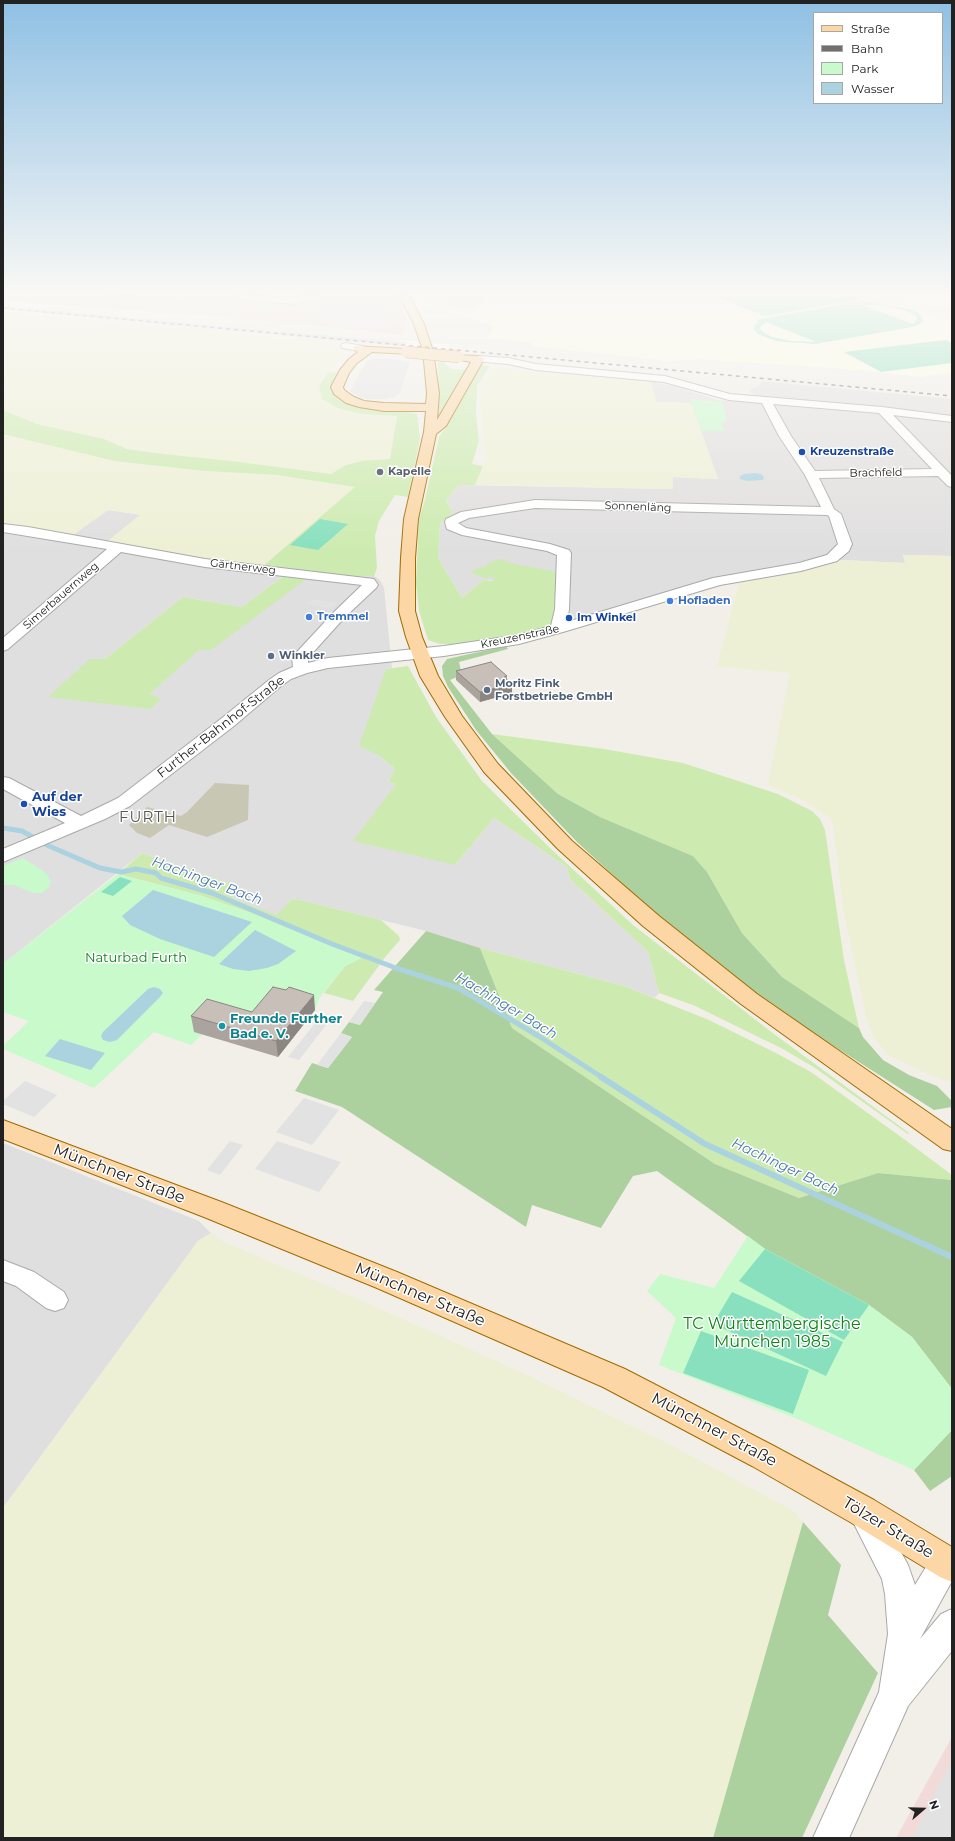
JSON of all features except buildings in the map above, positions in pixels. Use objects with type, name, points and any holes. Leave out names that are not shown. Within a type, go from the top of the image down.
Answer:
[{"type":"main road","points":[[340,381],[337,387],[338,392],[350,400],[384,407],[433,408]]},
{"type":"main road","points":[[432,381],[433,408],[430,432],[411,519],[408,558],[407,611],[420,654],[429,676],[454,718],[491,768],[565,845],[651,921],[749,999],[952,1142]]},
{"type":"main road","points":[[430,432],[440,426],[466,381]]},
{"type":"main road","points":[[384,407],[410,403],[433,393]]},
{"type":"main road","name":"Münchner Straße","points":[[3,1129],[214,1210],[387,1280],[544,1347],[614,1378],[824,1490]]},
{"type":"main road","name":"Tölzer Straße","points":[[824,1490],[950,1561]]},
{"type":"street","points":[[669,381],[718,395],[766,401],[882,410],[952,419]]},
{"type":"street","name":"Kreuzenstraße","points":[[420,654],[495,644],[558,630],[718,581],[806,566],[832,558],[844,548],[845,544],[832,512],[785,436],[766,401]]},
{"type":"street","points":[[882,410],[952,482]]},
{"type":"street","name":"Brachfeld","points":[[810,475],[942,472]]},
{"type":"street","name":"Sonnenläng","points":[[558,630],[562,609],[564,553],[550,548],[462,531],[452,526],[450,522],[460,517],[481,512],[535,504],[832,512]]},
{"type":"street","name":"Gärtnerweg","points":[[3,528],[205,563],[369,582],[371,585],[340,614],[300,657],[302,669]]},
{"type":"street","name":"Simerbauernweg","points":[[3,646],[118,547]]},
{"type":"street","name":"Further-Bahnhof-Straße","points":[[3,856],[40,841],[124,802],[222,727],[285,676],[302,669],[328,663],[420,654]]},
{"type":"street","points":[[3,782],[34,800],[80,823]]},
{"type":"street","points":[[3,1270],[25,1279],[55,1300]]},
{"type":"street","points":[[862,1511],[897,1576],[901,1594],[904,1634],[896,1694]]},
{"type":"street","points":[[904,1634],[950,1561]]},
{"type":"street","points":[[831,1838],[896,1694],[952,1625]]},
{"type":"shaded area","points":[[3,381],[327,381],[322,398],[337,408],[361,414],[397,416],[390,459],[362,461],[346,465],[331,474],[127,449],[104,439],[37,424],[3,410]]},
{"type":"shaded area","points":[[356,381],[404,381],[400,393],[394,397],[384,399],[367,399],[359,397],[350,391]]},
{"type":"shaded area","points":[[485,381],[651,382],[656,402],[691,403],[718,479],[673,477],[673,489],[475,485],[486,459],[480,399]]},
{"type":"shaded area","points":[[761,381],[952,399],[952,556],[903,555],[905,563],[841,560],[740,579],[551,634],[557,583],[483,580],[462,598],[438,558],[440,524],[453,512],[446,501],[459,485],[672,489],[673,477],[718,479],[691,403],[656,402],[651,382],[674,386],[718,400],[761,403],[750,391],[751,389],[759,386]]},
{"type":"shaded area","points":[[3,434],[114,461],[204,471],[277,475],[356,487],[262,567],[212,561],[104,544],[141,514],[108,510],[70,537],[3,527]]},
{"type":"shaded area","points":[[108,510],[141,515],[105,544],[322,573],[374,576],[380,580],[384,588],[392,668],[386,669],[378,755],[395,769],[388,782],[396,784],[455,865],[494,818],[567,867],[570,879],[648,952],[659,993],[655,998],[624,986],[480,948],[426,931],[296,899],[291,900],[276,916],[232,898],[242,888],[142,853],[3,964],[3,527],[70,537]],"holes":[[[286,574],[211,650],[199,649],[150,694],[90,659],[105,659],[183,597],[242,607]]]},
{"type":"shaded area","points":[[903,555],[952,556],[952,1083],[930,1075],[889,1056],[874,1038],[866,1017],[844,914],[833,825],[830,818],[805,801],[768,785],[790,673],[717,666],[740,579],[841,560],[905,563]]},
{"type":"shaded area","points":[[313,599],[337,603],[330,609],[306,604]]},
{"type":"shaded area","points":[[215,783],[249,785],[248,820],[207,837],[169,825],[150,838],[137,833],[129,825],[147,807],[181,816],[187,812]]},
{"type":"shaded area","points":[[364,1001],[375,1003],[360,1025],[349,1022]]},
{"type":"shaded area","points":[[320,1017],[330,1020],[299,1060],[288,1057]]},
{"type":"shaded area","points":[[341,1033],[352,1037],[328,1068],[317,1065]]},
{"type":"shaded area","points":[[25,1081],[57,1095],[34,1117],[3,1104],[3,1101]]},
{"type":"shaded area","points":[[304,1098],[339,1110],[312,1145],[276,1132]]},
{"type":"shaded area","points":[[230,1141],[243,1145],[220,1175],[207,1170]]},
{"type":"shaded area","points":[[277,1141],[341,1162],[319,1192],[255,1169]]},
{"type":"shaded area","points":[[3,1143],[199,1221],[211,1233],[198,1241],[3,1508]]},
{"type":"shaded area","points":[[211,1233],[224,1242],[347,1294],[523,1373],[671,1445],[794,1511],[803,1522],[713,1838],[3,1838],[3,1508],[198,1241]]},
{"type":"shaded area","points":[[952,1737],[952,1838],[896,1838]]},
{"type":"shaded area","points":[[952,1759],[952,1838],[912,1838]]},
{"type":"green space","points":[[323,381],[341,381],[343,400],[354,406],[405,411],[417,414],[420,439],[408,497],[395,495],[379,521],[375,536],[377,568],[374,576],[350,576],[262,567],[355,487],[277,475],[204,471],[114,461],[3,434],[3,410],[37,424],[104,439],[127,449],[156,453],[331,474],[346,465],[362,461],[390,459],[397,416],[361,414],[337,408],[322,399],[319,386]]},
{"type":"green space","points":[[438,381],[461,381],[439,419]]},
{"type":"green space","points":[[471,381],[480,381],[477,386],[476,414],[479,441],[472,464],[483,466],[475,485],[459,485],[446,501],[453,512],[440,524],[438,558],[462,598],[483,580],[492,581],[496,577],[485,578],[472,573],[474,569],[485,567],[489,563],[496,560],[502,559],[510,563],[558,572],[552,624],[533,632],[467,644],[440,644],[428,640],[419,611],[416,583],[419,519],[425,500],[439,437],[449,423]]},
{"type":"green space","points":[[690,399],[722,402],[727,420],[721,423],[725,431],[702,431]]},
{"type":"green space","points":[[320,519],[348,524],[318,550],[290,545]]},
{"type":"green space","points":[[286,574],[309,577],[211,650],[199,650],[150,694],[161,699],[151,709],[48,697],[90,659],[105,659],[183,597],[242,607]]},
{"type":"green space","points":[[506,646],[508,649],[459,662],[462,675],[450,680],[492,734],[558,794],[600,817],[693,856],[707,872],[742,933],[782,977],[859,1028],[863,1037],[883,1060],[909,1075],[937,1086],[952,1101],[952,1107],[934,1110],[793,1020],[741,982],[662,920],[577,842],[511,773],[476,730],[448,687],[443,676],[442,666],[447,659]]},
{"type":"green space","points":[[408,666],[436,717],[482,781],[550,848],[633,925],[774,1034],[909,1133],[908,1134],[815,1068],[783,1049],[693,1005],[659,993],[648,952],[570,879],[567,867],[494,818],[455,865],[353,841],[396,784],[388,782],[395,769],[378,755],[359,746],[386,669]]},
{"type":"green space","points":[[492,734],[604,749],[683,763],[778,794],[812,811],[820,819],[825,830],[844,960],[859,1028],[782,977],[742,933],[707,872],[693,856],[600,817],[558,794]]},
{"type":"green space","points":[[142,853],[242,888],[232,898],[276,915],[291,900],[296,899],[381,920],[399,936],[400,940],[386,956],[353,1001],[324,993],[345,966],[361,958],[248,912],[202,896],[118,874]]},
{"type":"green space","points":[[23,858],[46,873],[51,881],[49,887],[42,893],[33,893],[14,885],[3,885],[3,866]]},
{"type":"green space","name":"Naturbad Furth","points":[[118,874],[202,896],[248,912],[362,958],[345,966],[320,997],[315,1010],[278,1057],[203,1034],[191,1045],[154,1032],[94,1088],[3,1049],[3,1046],[29,1021],[3,1012],[3,964]]},
{"type":"green space","points":[[120,877],[132,881],[113,896],[101,892]]},
{"type":"green space","points":[[426,931],[480,948],[512,1028],[715,1164],[799,1198],[878,1173],[952,1180],[952,1389],[912,1337],[869,1305],[765,1249],[657,1171],[633,1176],[601,1228],[532,1205],[526,1227],[342,1107],[295,1091],[312,1063],[328,1068],[352,1037],[341,1033],[349,1022],[360,1025],[383,992],[374,990]]},
{"type":"green space","points":[[480,948],[624,986],[709,1020],[811,1072],[952,1175],[952,1180],[878,1173],[799,1198],[715,1164],[512,1028]]},
{"type":"green space","name":"TC Württembergische München 1985","points":[[748,1236],[765,1249],[869,1305],[912,1337],[952,1389],[952,1430],[914,1470],[800,1420],[659,1365],[676,1318],[647,1291],[660,1274],[714,1288]]},
{"type":"green space","points":[[765,1249],[869,1305],[844,1340],[739,1281]]},
{"type":"green space","points":[[732,1292],[843,1342],[826,1376],[713,1324]]},
{"type":"green space","points":[[701,1331],[809,1370],[793,1414],[683,1373]]},
{"type":"green space","points":[[952,1430],[952,1476],[930,1491],[914,1470]]},
{"type":"green space","points":[[803,1522],[841,1565],[828,1615],[878,1673],[802,1838],[713,1838]]},
{"type":"water","points":[[744,474],[761,474],[764,477],[763,480],[747,481],[740,479],[740,476]]},
{"type":"water","points":[[153,890],[252,922],[214,957],[160,939],[130,925],[122,916]]},
{"type":"water","points":[[255,930],[296,951],[278,964],[267,968],[249,971],[233,969],[219,964]]},
{"type":"water","points":[[60,1039],[105,1053],[91,1070],[45,1056]]},
{"type":"waterway","name":"Hachinger Bach","points":[[3,828],[22,831],[49,846],[100,868],[121,872],[136,869],[156,873],[161,878],[212,893],[332,944],[396,968],[458,988],[540,1037],[603,1078]]},
{"type":"waterway","points":[[110,1036],[154,993]]},
{"type":"waterway","name":"Hachinger Bach","points":[[601,1077],[705,1144],[952,1257]]},
{"type":"railway","points":[[789,381],[952,396]]},
{"type":"place","name":"Kreuzenstraße","points":[[802,452]]},
{"type":"place","name":"Kapelle","points":[[380,472]]},
{"type":"place","name":"Hofladen","points":[[670,601]]},
{"type":"place","name":"Tremmel","points":[[309,617]]},
{"type":"place","name":"Im Winkel","points":[[569,618]]},
{"type":"place","name":"Winkler","points":[[271,656]]},
{"type":"place","name":"Moritz Fink Forstbetriebe GmbH","points":[[487,690]]},
{"type":"place","name":"Auf der Wies","points":[[24,804]]},
{"type":"place","name":"Freunde Further Bad e. V.","points":[[222,1026]]},
{"type":"district","name":"FURTH","points":[[148,818]]}]
